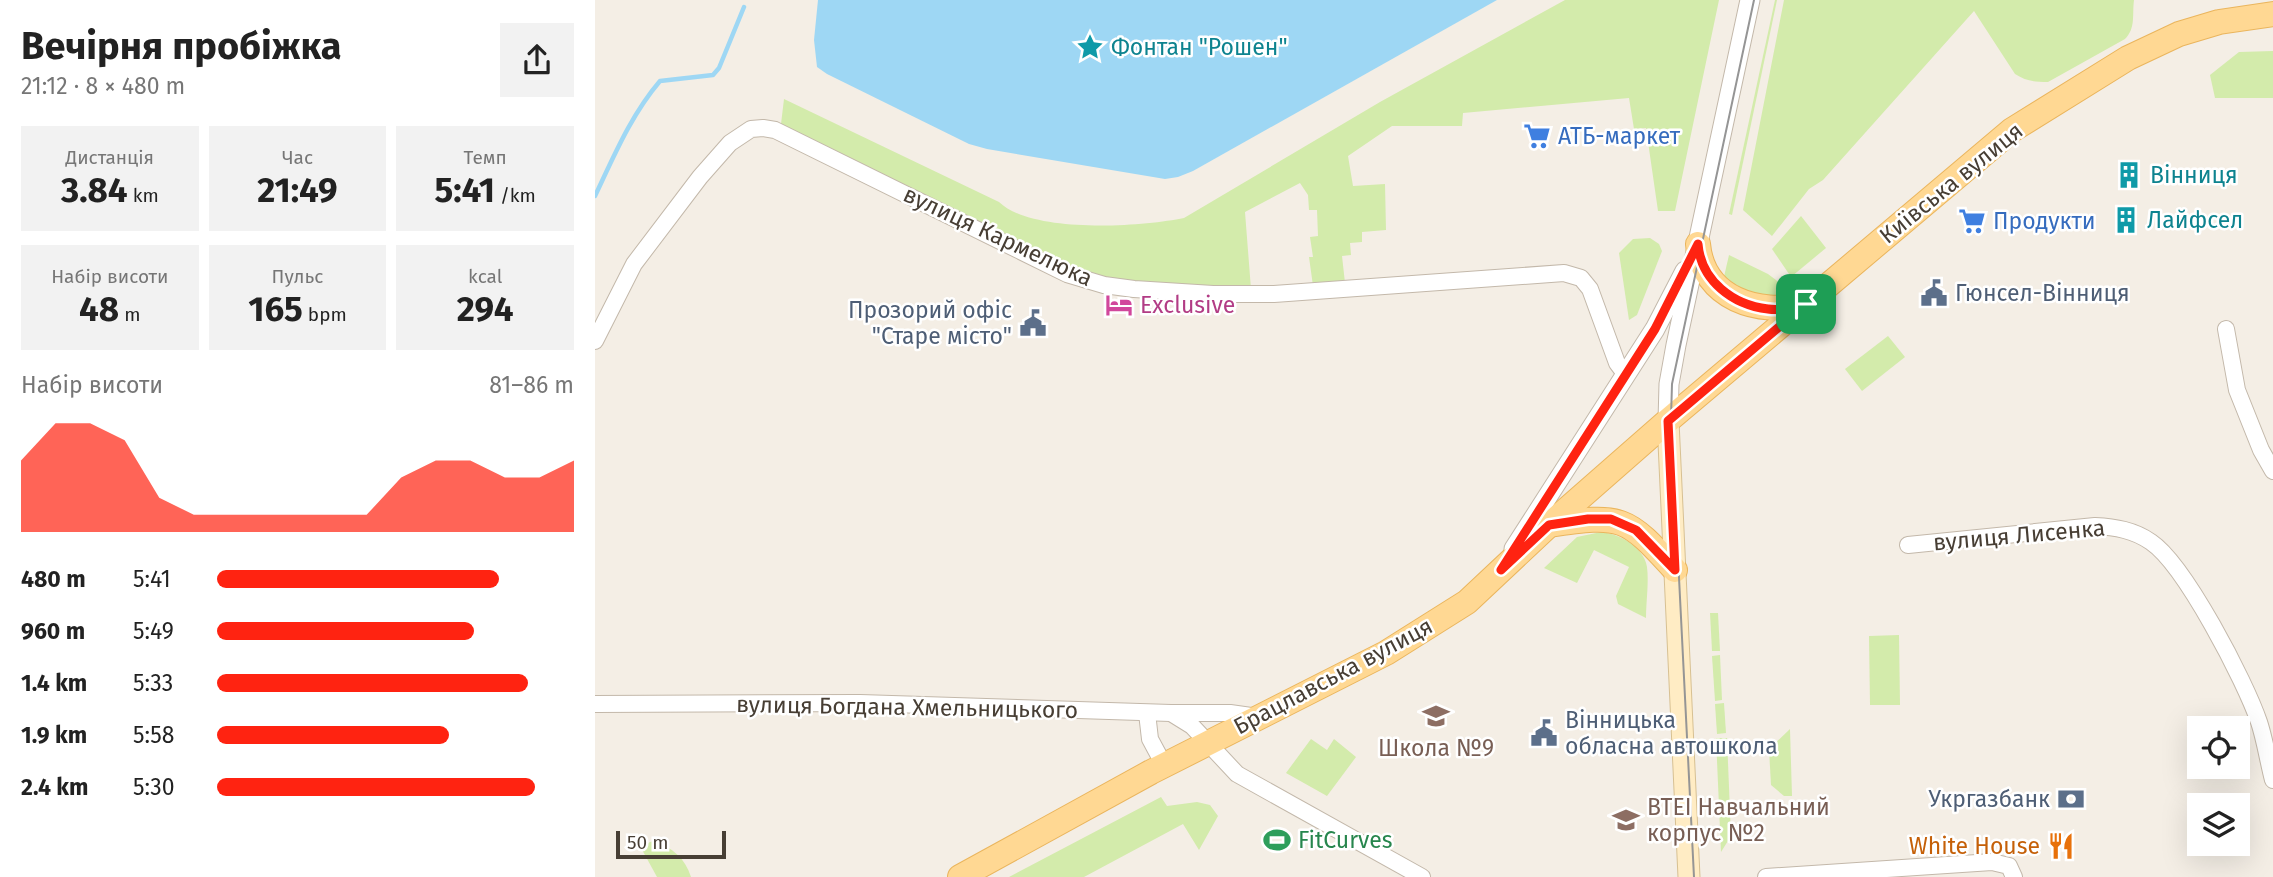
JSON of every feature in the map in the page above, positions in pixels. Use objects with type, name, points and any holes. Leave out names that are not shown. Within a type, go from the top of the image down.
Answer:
[{"type":"main road","name":"Київська вулиця","points":[[1668,421],[2012,130],[2129,58],[2179,33],[2219,22],[2273,14]]},
{"type":"main road","points":[[1698,244],[1699,254],[1713,282],[1732,297],[1768,309],[1787,309],[1806,304]]},
{"type":"main road","points":[[1668,421],[1689,877]]},
{"type":"main road","name":"Брацлавська вулиця","points":[[960,877],[1164,765],[1386,653],[1467,602],[1549,525],[1668,421]]},
{"type":"main road","points":[[1549,525],[1588,519],[1611,519],[1625,524],[1636,530],[1675,570]]},
{"type":"street","points":[[1668,421],[1669,384],[1750,0]]},
{"type":"street","name":"вулиця Кармелюка","points":[[596,340],[635,264],[700,177],[730,143],[751,129],[763,128],[775,130],[1067,274],[1104,285],[1213,294],[1274,294],[1564,273],[1573,275],[1581,278],[1590,289],[1617,363],[1626,375]]},
{"type":"street","points":[[1501,570],[1655,329],[1698,244]]},
{"type":"street","points":[[2226,329],[2238,390],[2261,450],[2273,471]]},
{"type":"street","name":"вулиця Лисенка","points":[[1907,545],[2095,526],[2134,532],[2152,542],[2167,557],[2193,593],[2240,676],[2260,723],[2273,780]]},
{"type":"street","name":"вулиця Богдана Хмельницького","points":[[595,704],[860,703],[1147,713],[1230,712],[1258,717]]},
{"type":"street","points":[[1147,713],[1150,740],[1164,765]]},
{"type":"street","points":[[1171,713],[1192,726],[1237,774],[1422,877]]},
{"type":"street","points":[[1766,877],[1992,862],[2009,866],[2014,877]]},
{"type":"green space","points":[[1565,0],[1719,0],[1675,211],[1658,211],[1646,128],[1634,129],[1629,98],[1463,113],[1462,126],[1392,126],[1348,156],[1353,186],[1385,184],[1386,230],[1362,232],[1362,242],[1350,243],[1351,255],[1342,256],[1345,283],[1313,286],[1309,257],[1313,257],[1310,237],[1318,236],[1317,210],[1309,210],[1308,195],[1300,183],[1245,212],[1251,289],[1139,282],[1073,269],[781,124],[784,99],[1015,212],[1036,219],[1060,223],[1115,225],[1184,218],[1380,102]]},
{"type":"green space","points":[[1777,0],[1732,215],[1729,214]]},
{"type":"green space","points":[[1784,0],[2134,0],[2132,26],[2125,39],[2048,82],[2030,81],[2015,74],[1974,11],[1823,180],[1809,189],[1772,236],[1743,210]]},
{"type":"green space","points":[[2273,51],[2273,98],[2215,98],[2210,75],[2239,52]]},
{"type":"green space","points":[[1801,216],[1826,248],[1791,277],[1772,249]]},
{"type":"green space","points":[[1650,238],[1659,244],[1662,251],[1637,315],[1629,320],[1619,253],[1633,239]]},
{"type":"green space","points":[[1729,255],[1768,274],[1793,293],[1781,301],[1770,301],[1723,281]]},
{"type":"green space","points":[[1888,336],[1905,357],[1862,391],[1845,369]]},
{"type":"green space","points":[[1601,532],[1630,543],[1645,560],[1648,579],[1646,618],[1618,604],[1616,596],[1629,567],[1594,550],[1577,583],[1544,568],[1577,537]]},
{"type":"green space","points":[[1710,613],[1718,613],[1720,651],[1712,651]]},
{"type":"green space","points":[[1899,635],[1900,705],[1870,705],[1869,636]]},
{"type":"green space","points":[[1720,655],[1722,700],[1715,701],[1712,656]]},
{"type":"green space","points":[[1724,703],[1726,733],[1717,734],[1715,704]]},
{"type":"green space","points":[[1790,729],[1792,796],[1784,796],[1771,785],[1769,749]]},
{"type":"green space","points":[[1716,738],[1727,738],[1731,836],[1721,852]]},
{"type":"green space","points":[[1311,739],[1327,750],[1334,739],[1356,757],[1327,796],[1286,773]]},
{"type":"green space","points":[[1161,797],[1167,806],[1197,802],[1210,805],[1218,816],[1199,850],[1183,824],[1084,877],[1009,877]]},
{"type":"green space","points":[[653,841],[677,854],[691,877],[657,877],[640,846]]},
{"type":"water","points":[[818,0],[1497,0],[1193,171],[1165,179],[969,144],[827,74],[817,67],[814,40]]},
{"type":"waterway","points":[[595,196],[624,136],[660,81],[713,75],[719,68],[744,7]]},
{"type":"tram line","points":[[1694,877],[1671,418],[1672,384],[1754,0]]},
{"type":"place","name":"Фонтан \"Рошен\"","points":[[1090,47]]},
{"type":"place","name":"АТБ-маркет","points":[[1537,136]]},
{"type":"place","name":"Вінниця","points":[[2129,175]]},
{"type":"place","name":"Лайфсел","points":[[2126,220]]},
{"type":"place","name":"Продукти","points":[[1972,221]]},
{"type":"place","name":"Гюнсел-Вінниця","points":[[1934,293]]},
{"type":"place","name":"Exclusive","points":[[1119,305]]},
{"type":"place","name":"Прозорий офіс \"Старе місто\"","points":[[1033,323]]},
{"type":"place","name":"Школа №9","points":[[1436,716]]},
{"type":"place","name":"Вінницька обласна автошкола","points":[[1544,733]]},
{"type":"place","name":"Укргазбанк","points":[[2071,799]]},
{"type":"place","name":"ВТЕІ Навчальний корпус №2","points":[[1626,820]]},
{"type":"place","name":"FitCurves","points":[[1277,840]]},
{"type":"place","name":"White House","points":[[2061,846]]},
{"type":"route","points":[[1698,244],[1706,272],[1721,290],[1732,297],[1768,309],[1787,309],[1806,304],[1668,421],[1675,570],[1636,530],[1611,519],[1588,519],[1549,525],[1501,570],[1655,329],[1698,244]]}]
